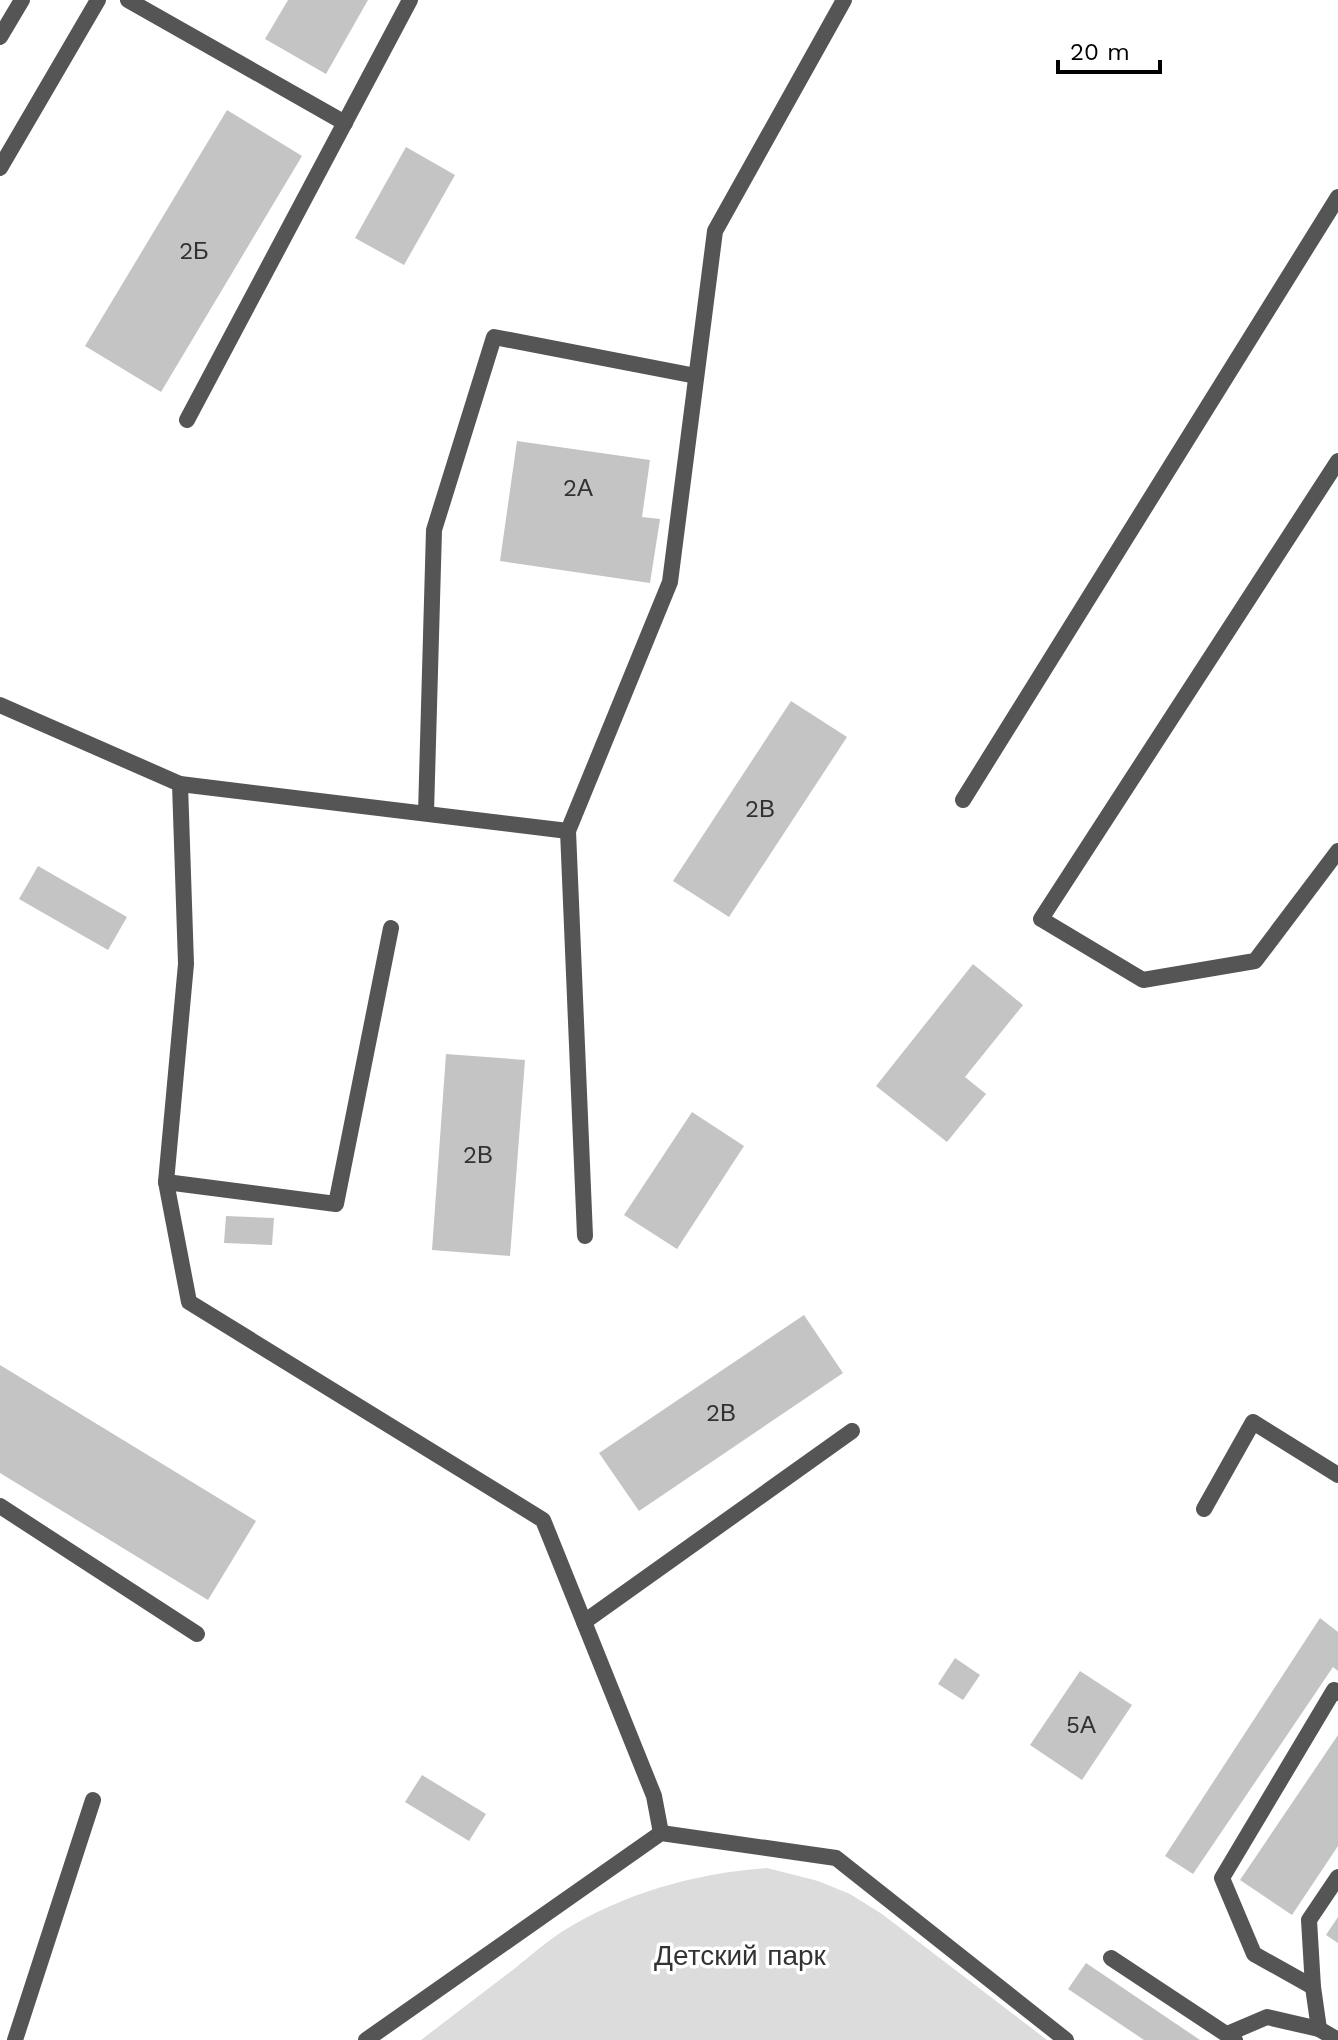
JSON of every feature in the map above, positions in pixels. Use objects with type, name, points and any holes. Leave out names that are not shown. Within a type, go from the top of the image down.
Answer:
[{"type":"lane","points":[[0,37],[22,0]]},
{"type":"lane","points":[[0,168],[98,0]]},
{"type":"lane","points":[[128,0],[345,123]]},
{"type":"lane","points":[[187,420],[410,0]]},
{"type":"lane","points":[[585,1236],[568,831],[670,582],[715,231],[844,0]]},
{"type":"lane","points":[[963,800],[1338,197]]},
{"type":"lane","points":[[426,813],[434,530],[494,337],[696,376]]},
{"type":"lane","points":[[1338,461],[1041,919],[1143,980],[1255,961],[1338,851]]},
{"type":"lane","points":[[0,705],[180,784],[568,831]]},
{"type":"lane","points":[[180,784],[186,964],[166,1182],[189,1302],[543,1520],[654,1796],[661,1833]]},
{"type":"lane","points":[[166,1182],[336,1204],[391,928]]},
{"type":"lane","points":[[1204,1509],[1253,1422],[1336,1471]]},
{"type":"lane","points":[[584,1622],[852,1431]]},
{"type":"lane","points":[[0,1506],[197,1634]]},
{"type":"lane","points":[[1313,1987],[1254,1954],[1222,1878],[1334,1690],[1338,1693]]},
{"type":"lane","points":[[15,2040],[93,1800]]},
{"type":"lane","points":[[366,2040],[661,1833],[836,1858],[1066,2040]]},
{"type":"lane","points":[[1319,2029],[1309,1920],[1338,1877]]},
{"type":"lane","points":[[1111,1958],[1231,2037],[1267,2017],[1319,2029],[1338,2040]]},
{"type":"green space","name":"Детский парк","points":[[767,1868],[818,1881],[850,1894],[882,1914],[1047,2040],[421,2040],[550,1940],[586,1918],[661,1887],[714,1875]]},
{"type":"building","points":[[288,0],[368,0],[326,74],[265,39]]},
{"type":"building","points":[[227,110],[302,156],[161,392],[85,346]]},
{"type":"building","points":[[406,147],[455,175],[404,265],[355,238]]},
{"type":"building","points":[[517,441],[650,460],[642,517],[660,519],[650,583],[500,561]]},
{"type":"building","points":[[791,701],[847,737],[729,917],[673,881]]},
{"type":"building","points":[[38,866],[127,917],[108,950],[19,899]]},
{"type":"building","points":[[973,964],[1023,1005],[965,1077],[986,1094],[947,1142],[876,1086]]},
{"type":"building","points":[[446,1054],[525,1060],[510,1256],[432,1250]]},
{"type":"building","points":[[692,1112],[744,1146],[677,1249],[624,1215]]},
{"type":"building","points":[[226,1216],[274,1218],[272,1245],[224,1243]]},
{"type":"building","points":[[804,1315],[843,1373],[639,1511],[599,1453]]},
{"type":"building","points":[[0,1365],[256,1521],[208,1600],[0,1473]]},
{"type":"building","points":[[1320,1618],[1338,1632],[1338,1671],[1333,1667],[1193,1874],[1165,1856]]},
{"type":"building","points":[[955,1658],[980,1675],[963,1700],[938,1684]]},
{"type":"building","points":[[1080,1671],[1132,1705],[1082,1780],[1030,1745]]},
{"type":"building","points":[[1338,1735],[1338,1846],[1292,1915],[1240,1880]]},
{"type":"building","points":[[422,1775],[486,1814],[469,1841],[405,1802]]},
{"type":"building","points":[[1338,1917],[1338,1943],[1326,1935]]},
{"type":"building","points":[[1086,1963],[1200,2040],[1144,2040],[1068,1989]]}]
